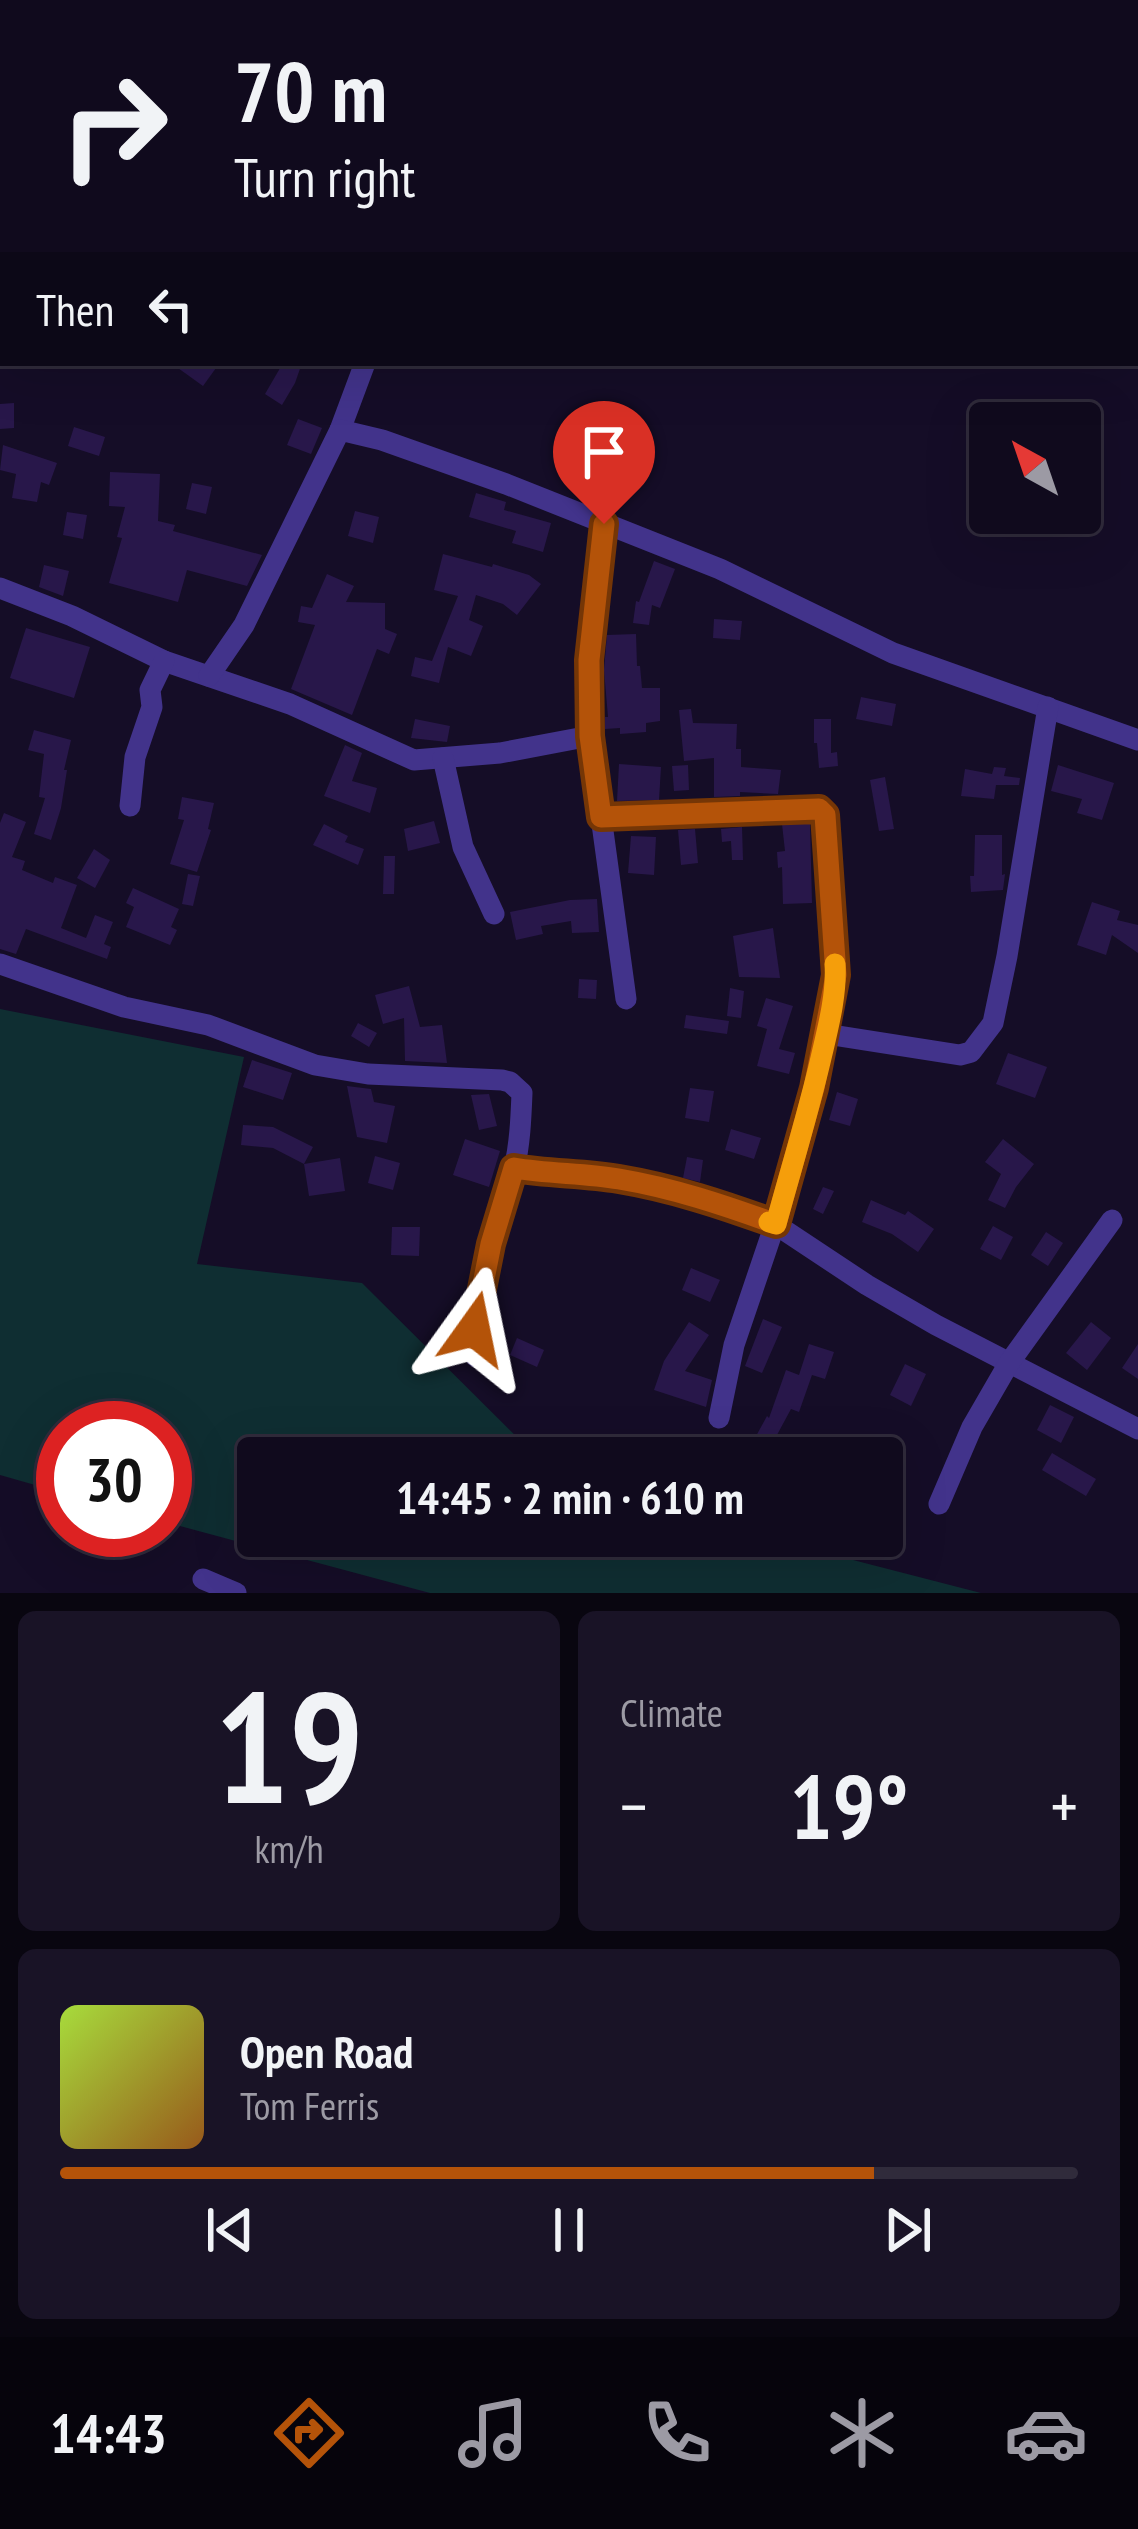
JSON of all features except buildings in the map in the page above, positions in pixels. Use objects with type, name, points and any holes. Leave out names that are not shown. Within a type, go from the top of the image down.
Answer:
[{"type":"street","points":[[209,676],[244,625],[340,430],[364,366]]},
{"type":"street","points":[[340,430],[506,484],[720,569],[893,653],[1138,740]]},
{"type":"street","points":[[604,524],[589,660],[590,736],[626,999]]},
{"type":"street","points":[[0,588],[72,616],[164,661],[290,704],[414,760],[500,752],[590,736]]},
{"type":"street","points":[[130,806],[135,757],[152,706],[150,691],[164,661]]},
{"type":"street","points":[[826,1034],[960,1055],[981,1042],[993,1023],[1007,956],[1048,707]]},
{"type":"street","points":[[443,758],[463,847],[494,914]]},
{"type":"street","points":[[601,817],[819,809],[825,815],[836,975],[826,1034],[776,1224],[734,1345],[719,1418]]},
{"type":"street","points":[[0,964],[124,1006],[208,1025],[315,1066],[368,1074],[510,1082],[522,1093],[514,1168],[491,1244],[474,1329],[476,1357]]},
{"type":"street","points":[[514,1168],[617,1178],[716,1201],[776,1224],[867,1285],[1138,1430]]},
{"type":"street","points":[[938,1504],[972,1427],[1009,1363],[1112,1220]]},
{"type":"street","points":[[203,1579],[236,1593]]},
{"type":"green space","points":[[0,1009],[244,1057],[197,1264],[362,1283],[517,1437],[237,1437],[237,1541],[192,1529],[192,1401],[36,1401],[36,1485],[0,1475]]},
{"type":"green space","points":[[296,1557],[841,1557],[981,1593],[430,1593]]},
{"type":"slow traffic","points":[[769,1222],[776,1224],[814,1088],[835,964]]},
{"type":"route","points":[[474,1329],[491,1244],[514,1168],[617,1178],[716,1201],[776,1224],[814,1088],[836,975],[825,815],[819,809],[601,817],[590,736],[589,660],[604,524]]}]
